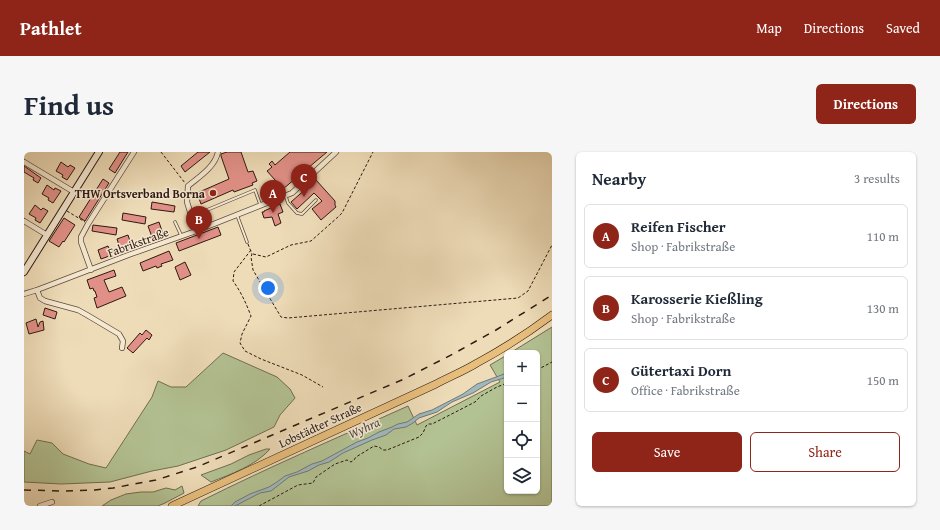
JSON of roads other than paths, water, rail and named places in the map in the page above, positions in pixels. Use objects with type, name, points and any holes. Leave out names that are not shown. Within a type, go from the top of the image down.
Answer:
[{"type":"main road","points":[[24,272],[99,152]]},
{"type":"main road","name":"Lobstädter Straße","points":[[172,506],[436,384],[478,363],[506,347],[552,315]]},
{"type":"street","points":[[91,270],[81,242],[81,237],[134,152]]},
{"type":"street","points":[[196,231],[187,202],[188,186],[211,166],[217,157],[218,152]]},
{"type":"street","name":"Fabrikstraße","points":[[24,294],[196,231],[292,193],[336,152]]},
{"type":"street","points":[[24,162],[74,192]]},
{"type":"street","points":[[24,221],[47,235]]},
{"type":"street","points":[[37,290],[40,298],[45,301],[78,310],[120,334],[124,341],[122,348]]},
{"type":"street","points":[[40,506],[52,502]]},
{"type":"lane","points":[[194,224],[199,215],[255,190],[261,206]]},
{"type":"lane","points":[[285,196],[288,203],[297,213],[302,214],[316,200]]},
{"type":"lane","points":[[237,215],[248,242]]},
{"type":"lane","points":[[175,222],[182,236]]},
{"type":"water","points":[[504,374],[504,378],[491,382],[473,393],[452,402],[437,412],[419,418],[406,427],[394,429],[386,435],[343,453],[329,462],[289,477],[271,491],[260,493],[235,506],[231,506],[235,502],[250,494],[269,487],[285,476],[322,461],[379,432],[407,422],[419,414],[432,410],[463,394],[477,384]]},
{"type":"railway","points":[[24,490],[63,491],[113,488],[156,480],[197,467],[404,379],[496,330],[552,295]]},
{"type":"place","name":"THW Ortsverband Borna","points":[[213,193]]},
{"type":"place","name":"Gütertaxi Dorn","points":[[304,197]]},
{"type":"place","name":"Reifen Fischer","points":[[273,213]]},
{"type":"place","name":"Karosserie Kießling","points":[[199,239]]},
{"type":"water label","name":"Wyhra","points":[[364,428]]}]
